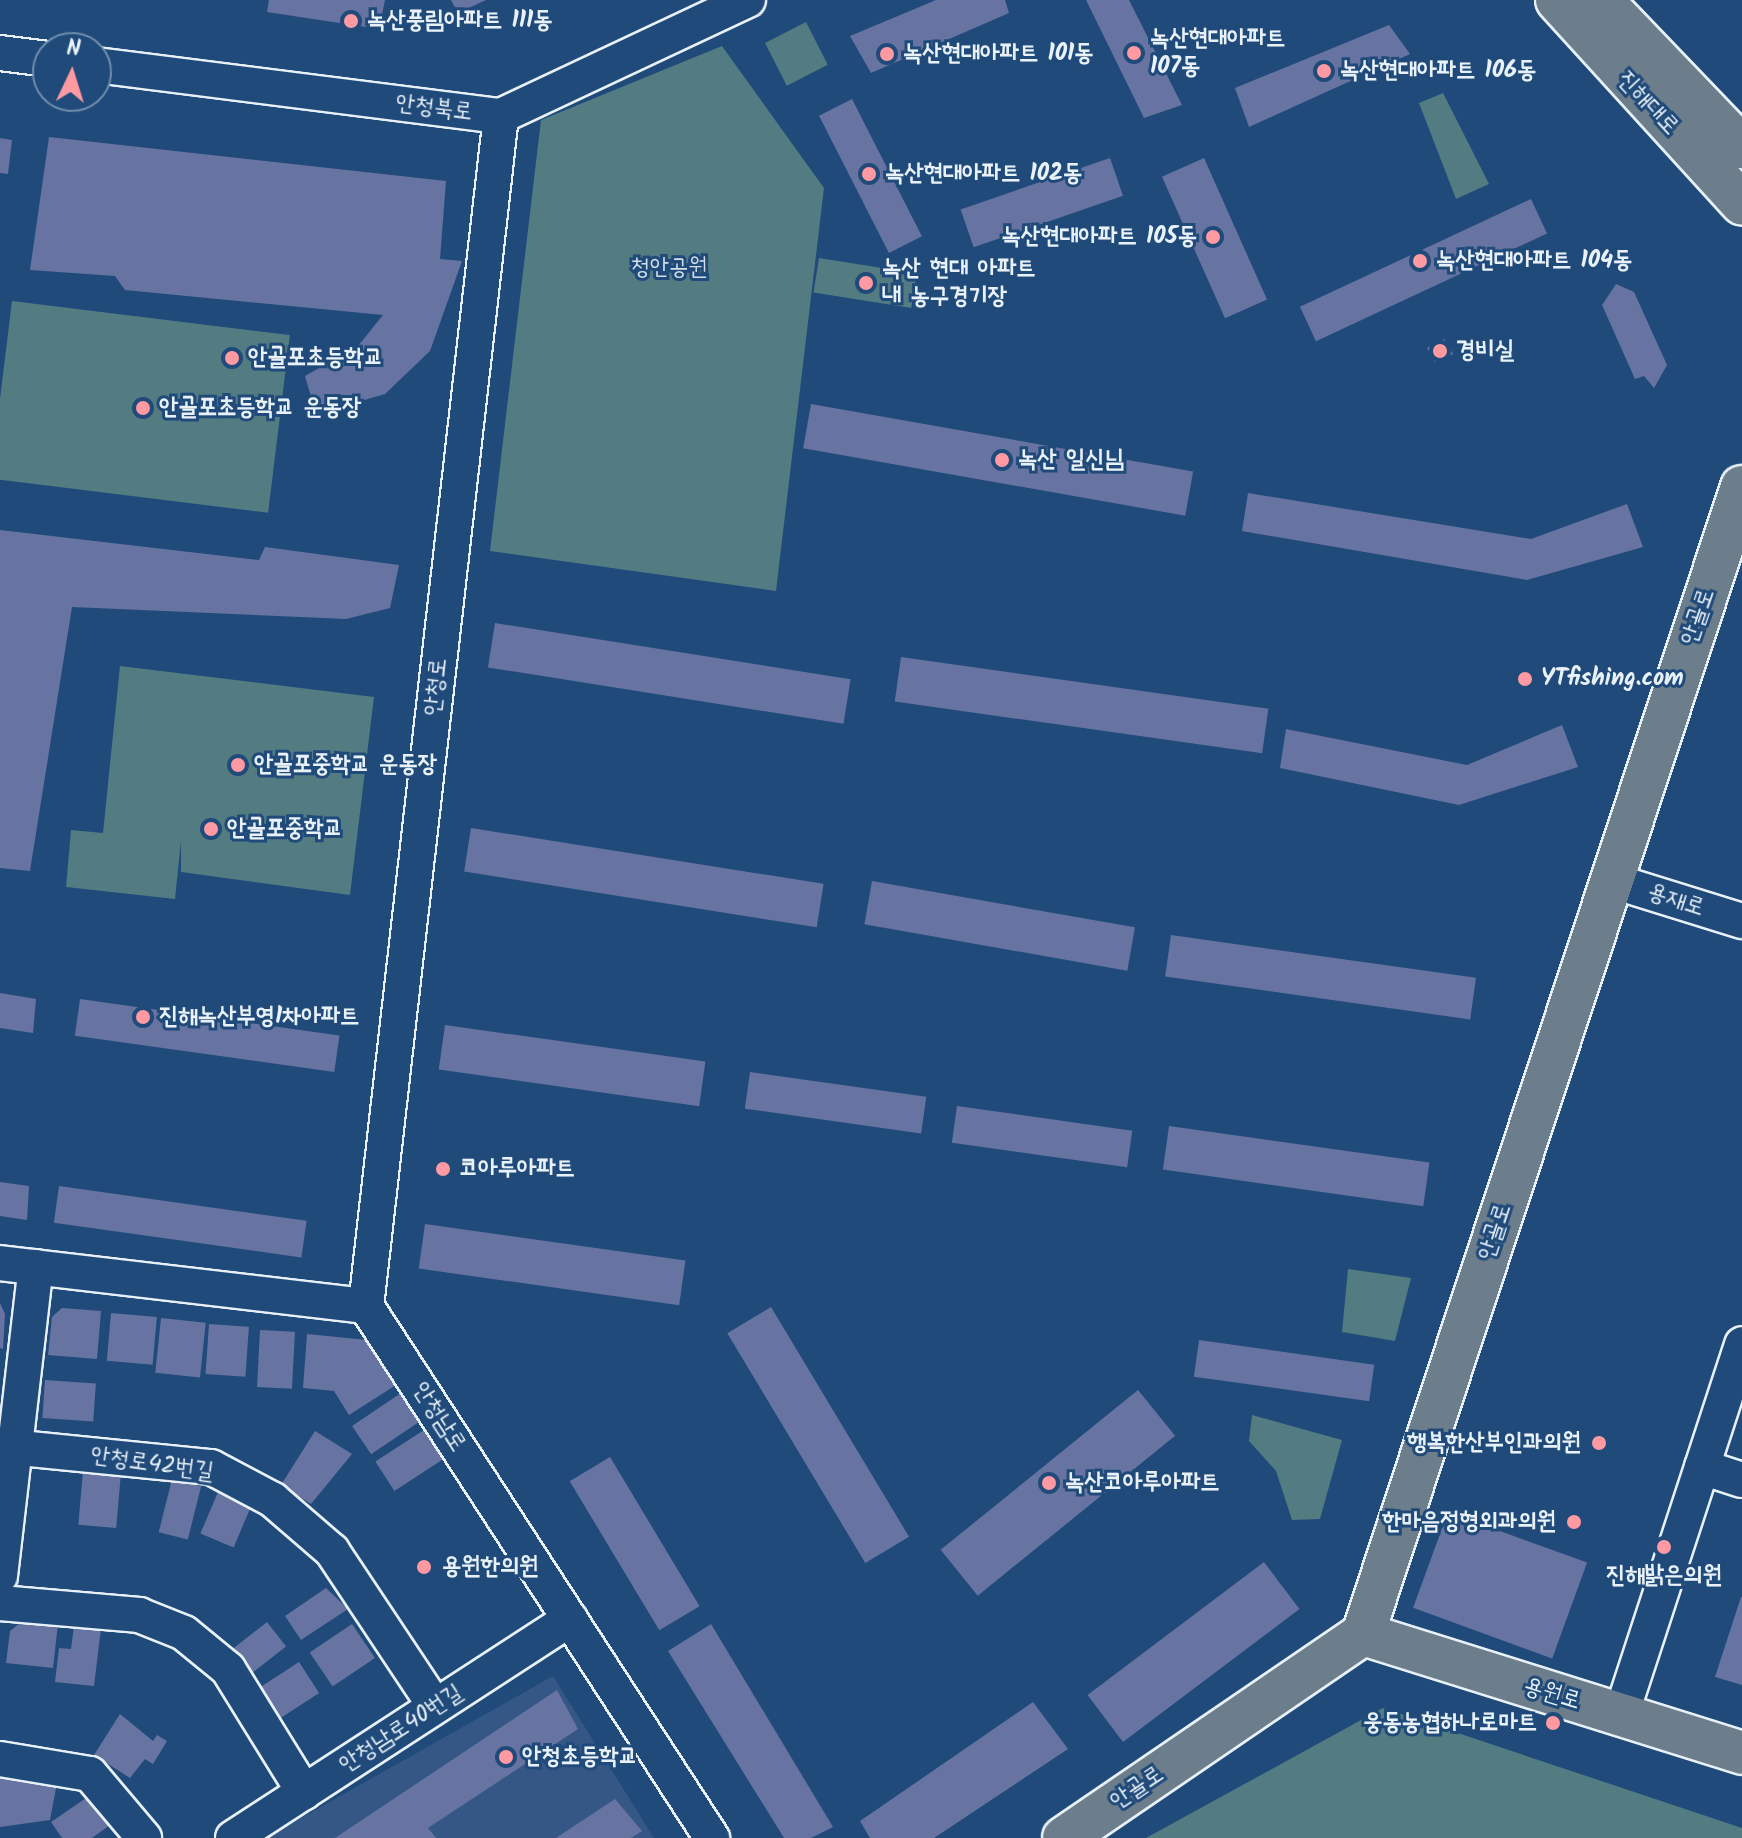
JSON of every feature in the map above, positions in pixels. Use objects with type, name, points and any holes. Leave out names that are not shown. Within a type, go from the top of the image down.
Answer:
[{"type":"main road","name":"진해대로","points":[[1557,0],[1742,203]]},
{"type":"main road","name":"진해대로","points":[[1601,0],[1742,147]]},
{"type":"main road","name":"안골로","points":[[1064,1838],[1363,1634],[1742,487]]},
{"type":"main road","name":"용원로","points":[[1363,1634],[1742,1753]]},
{"type":"street","name":"안청북로","points":[[112,67],[501,116],[748,0]]},
{"type":"street","points":[[0,53],[32,57]]},
{"type":"street","name":"안청로","points":[[366,1306],[501,116]]},
{"type":"street","name":"용재로","points":[[1610,880],[1742,921]]},
{"type":"street","points":[[0,1263],[366,1306]]},
{"type":"street","points":[[0,1576],[9,1447],[36,1267]]},
{"type":"street","name":"안청남로","points":[[366,1306],[712,1838]]},
{"type":"street","points":[[1621,1715],[1742,1344]]},
{"type":"street","name":"안청로42번길","points":[[9,1447],[211,1467],[273,1500],[332,1551],[435,1706]]},
{"type":"street","points":[[1702,1467],[1742,1480]]},
{"type":"street","points":[[0,1603],[139,1615],[184,1633],[228,1669],[304,1792]]},
{"type":"street","name":"안청남로40번길","points":[[233,1838],[570,1619]]},
{"type":"street","points":[[0,1759],[90,1774],[144,1838]]},
{"type":"shaded area","name":"안청초등학교","points":[[553,1676],[654,1838],[266,1838]]},
{"type":"green space","points":[[806,22],[828,65],[787,86],[765,43]]},
{"type":"green space","name":"청안공원","points":[[722,46],[824,188],[776,591],[490,551],[541,120]]},
{"type":"green space","points":[[1443,93],[1489,184],[1456,199],[1419,103]]},
{"type":"green space","name":"녹산 현대 아파트 내 농구경기장","points":[[819,258],[917,273],[911,308],[814,293]]},
{"type":"green space","name":"안골포초등학교 운동장","points":[[12,301],[290,335],[268,513],[0,480],[0,399]]},
{"type":"green space","name":"안골포중학교 운동장","points":[[120,666],[374,697],[350,895],[181,872],[181,841],[175,899],[66,887],[71,830],[103,833]]},
{"type":"green space","points":[[1348,1269],[1411,1278],[1395,1341],[1342,1332]]},
{"type":"green space","points":[[1252,1415],[1342,1440],[1320,1519],[1292,1520],[1276,1471],[1249,1441]]},
{"type":"green space","points":[[1383,1708],[1742,1828],[1742,1838],[1146,1838]]},
{"type":"building","name":"녹산풍림아파트 111동","points":[[269,0],[385,0],[379,29],[267,12]]},
{"type":"building","points":[[451,0],[486,0],[458,13]]},
{"type":"building","name":"녹산현대아파트 101동","points":[[936,0],[1005,0],[1009,13],[871,73],[850,36]]},
{"type":"building","name":"녹산현대아파트 107동","points":[[1086,0],[1129,0],[1182,105],[1144,118]]},
{"type":"building","name":"녹산현대아파트 106동","points":[[1389,25],[1410,54],[1249,127],[1235,88]]},
{"type":"building","name":"녹산현대아파트 102동","points":[[852,99],[922,236],[889,253],[819,116]]},
{"type":"building","name":"안골포초등학교","points":[[49,137],[446,181],[440,259],[462,261],[430,351],[385,394],[316,414],[305,376],[358,346],[383,315],[125,290],[115,276],[30,270]]},
{"type":"building","points":[[0,138],[12,140],[8,174],[0,173]]},
{"type":"building","points":[[1110,158],[1123,196],[974,247],[961,209]]},
{"type":"building","name":"녹산현대아파트 105동","points":[[1204,158],[1267,300],[1225,318],[1162,177]]},
{"type":"building","name":"녹산현대아파트 104동","points":[[1531,199],[1547,233],[1316,341],[1300,307]]},
{"type":"building","points":[[1616,284],[1634,292],[1667,365],[1654,388],[1644,376],[1635,379],[1602,305]]},
{"type":"building","name":"경비실","points":[[1444,339],[1453,354],[1435,362],[1427,348]]},
{"type":"building","name":"녹산 일신님","points":[[811,404],[1193,471],[1185,516],[803,448]]},
{"type":"building","points":[[1248,493],[1531,539],[1627,504],[1643,547],[1527,580],[1242,531]]},
{"type":"building","points":[[0,530],[259,560],[265,547],[399,565],[390,608],[346,619],[72,607],[30,871],[0,868]]},
{"type":"building","points":[[495,623],[851,679],[844,724],[488,667]]},
{"type":"building","points":[[901,657],[1268,709],[1262,753],[895,702]]},
{"type":"building","points":[[1562,725],[1578,767],[1459,805],[1280,768],[1286,729],[1467,765]]},
{"type":"building","points":[[471,828],[824,884],[817,927],[464,871]]},
{"type":"building","points":[[872,881],[1135,927],[1127,971],[864,924]]},
{"type":"building","points":[[1171,935],[1476,978],[1470,1019],[1165,977]]},
{"type":"building","points":[[0,993],[36,999],[33,1033],[0,1028]]},
{"type":"building","name":"진해녹산부영1차아파트","points":[[80,999],[339,1035],[334,1072],[75,1036]]},
{"type":"building","points":[[445,1025],[705,1062],[699,1106],[439,1070]]},
{"type":"building","points":[[750,1072],[926,1097],[921,1133],[745,1109]]},
{"type":"building","points":[[957,1106],[1132,1131],[1127,1167],[952,1143]]},
{"type":"building","points":[[1169,1126],[1429,1163],[1423,1206],[1163,1170]]},
{"type":"building","points":[[0,1182],[29,1186],[27,1220],[0,1216]]},
{"type":"building","points":[[59,1186],[307,1221],[301,1257],[54,1223]]},
{"type":"building","points":[[425,1224],[685,1261],[679,1305],[419,1269]]},
{"type":"building","points":[[0,1303],[5,1314],[3,1349],[0,1348]]},
{"type":"building","points":[[771,1307],[909,1537],[865,1563],[727,1333]]},
{"type":"building","points":[[62,1308],[101,1311],[97,1359],[48,1355],[52,1317]]},
{"type":"building","points":[[111,1313],[157,1317],[153,1365],[107,1361]]},
{"type":"building","points":[[161,1318],[206,1323],[200,1377],[155,1373]]},
{"type":"building","points":[[209,1324],[249,1327],[245,1377],[206,1374]]},
{"type":"building","points":[[260,1330],[295,1332],[292,1389],[257,1387]]},
{"type":"building","points":[[307,1334],[367,1340],[396,1385],[349,1415],[334,1391],[303,1388]]},
{"type":"building","points":[[1199,1340],[1374,1365],[1369,1401],[1194,1377]]},
{"type":"building","points":[[45,1380],[96,1384],[93,1421],[42,1418]]},
{"type":"building","name":"녹산코아루아파트","points":[[1138,1390],[1175,1436],[978,1596],[941,1550]]},
{"type":"building","points":[[401,1393],[420,1421],[371,1454],[352,1426]]},
{"type":"building","points":[[424,1430],[443,1459],[394,1491],[375,1462]]},
{"type":"building","points":[[315,1431],[352,1454],[311,1504],[281,1485]]},
{"type":"building","points":[[610,1457],[700,1606],[659,1630],[570,1481]]},
{"type":"building","points":[[83,1471],[121,1474],[116,1528],[78,1525]]},
{"type":"building","points":[[172,1479],[201,1486],[188,1540],[159,1532]]},
{"type":"building","points":[[218,1492],[251,1506],[234,1547],[200,1533]]},
{"type":"building","points":[[1448,1512],[1587,1563],[1552,1658],[1413,1608]]},
{"type":"building","points":[[1264,1562],[1300,1609],[1123,1742],[1088,1695]]},
{"type":"building","points":[[326,1588],[348,1609],[301,1640],[285,1616]]},
{"type":"building","points":[[1742,1597],[1742,1685],[1715,1677]]},
{"type":"building","points":[[25,1619],[58,1623],[53,1668],[6,1663],[10,1631]]},
{"type":"building","points":[[267,1622],[286,1646],[247,1677],[228,1652]]},
{"type":"building","points":[[352,1624],[375,1658],[333,1687],[310,1653]]},
{"type":"building","points":[[711,1624],[833,1827],[811,1838],[784,1838],[668,1651]]},
{"type":"building","points":[[74,1626],[101,1629],[94,1686],[55,1682],[59,1648],[71,1649]]},
{"type":"building","points":[[299,1662],[319,1693],[276,1721],[256,1690]]},
{"type":"building","name":"안청초등학교","points":[[557,1690],[578,1729],[428,1828],[436,1838],[335,1838]]},
{"type":"building","points":[[1033,1702],[1068,1749],[934,1838],[870,1838],[860,1821]]},
{"type":"building","points":[[120,1714],[153,1741],[157,1735],[167,1741],[153,1764],[145,1759],[130,1778],[94,1755]]},
{"type":"building","points":[[0,1777],[57,1783],[50,1820],[0,1827]]},
{"type":"building","points":[[89,1796],[110,1825],[92,1838],[62,1838],[51,1822]]},
{"type":"building","name":"안청초등학교","points":[[615,1799],[642,1831],[631,1838],[556,1838]]},
{"type":"place","name":"녹산풍림아파트 111동","points":[[351,21]]},
{"type":"place","name":"녹산현대아파트 107동","points":[[1134,53]]},
{"type":"place","name":"녹산현대아파트 101동","points":[[887,54]]},
{"type":"place","name":"녹산현대아파트 106동","points":[[1324,71]]},
{"type":"place","name":"녹산현대아파트 102동","points":[[869,174]]},
{"type":"place","name":"녹산현대아파트 105동","points":[[1213,237]]},
{"type":"place","name":"녹산현대아파트 104동","points":[[1420,261]]},
{"type":"place","name":"녹산 현대 아파트 내 농구경기장","points":[[866,283]]},
{"type":"place","name":"경비실","points":[[1440,351]]},
{"type":"place","name":"안골포초등학교","points":[[232,358]]},
{"type":"place","name":"안골포초등학교 운동장","points":[[143,408]]},
{"type":"place","name":"녹산 일신님","points":[[1002,460]]},
{"type":"place","name":"YTfishing.com","points":[[1525,679]]},
{"type":"place","name":"안골포중학교 운동장","points":[[238,765]]},
{"type":"place","name":"안골포중학교","points":[[211,829]]},
{"type":"place","name":"진해녹산부영1차아파트","points":[[143,1017]]},
{"type":"place","name":"코아루아파트","points":[[443,1169]]},
{"type":"place","name":"행복한산부인과의원","points":[[1599,1443]]},
{"type":"place","name":"녹산코아루아파트","points":[[1049,1483]]},
{"type":"place","name":"한마음정형외과의원","points":[[1574,1522]]},
{"type":"place","name":"진해밝은의원","points":[[1664,1547]]},
{"type":"place","name":"용원한의원","points":[[424,1567]]},
{"type":"place","name":"웅동농협하나로마트","points":[[1553,1723]]},
{"type":"place","name":"안청초등학교","points":[[506,1757]]}]
